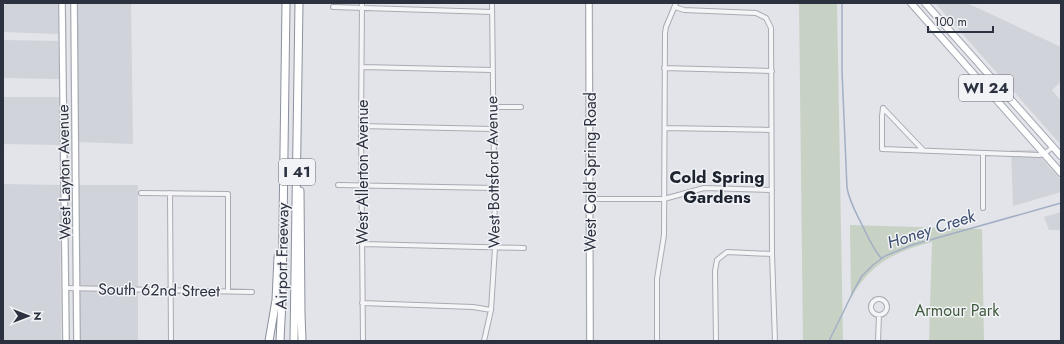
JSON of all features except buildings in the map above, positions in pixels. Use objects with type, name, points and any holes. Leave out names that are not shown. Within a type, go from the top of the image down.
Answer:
[{"type":"highway","name":"Airport Freeway","points":[[280,341],[282,300],[286,3]]},
{"type":"highway","name":"Airport Freeway","points":[[294,341],[299,3]]},
{"type":"highway","points":[[296,181],[301,194],[302,341]]},
{"type":"highway","points":[[269,341],[277,288],[278,216],[283,205]]},
{"type":"main road","name":"West Layton Avenue","points":[[62,3],[66,341]]},
{"type":"main road","name":"West Layton Avenue","points":[[74,3],[76,341]]},
{"type":"main road","name":"West Cold Spring Road","points":[[589,3],[590,341]]},
{"type":"main road","name":"WI 24","points":[[911,3],[1061,173]]},
{"type":"main road","name":"WI 24","points":[[925,3],[1061,156]]},
{"type":"street","name":"West Allerton Avenue","points":[[362,3],[361,126],[363,341]]},
{"type":"street","name":"West Bottsford Avenue","points":[[484,341],[491,310],[495,248],[492,3]]},
{"type":"street","points":[[657,341],[657,279],[664,235],[664,33],[676,5],[684,10],[756,13],[766,18],[771,28],[772,254],[775,341]]},
{"type":"street","points":[[333,7],[492,12]]},
{"type":"street","points":[[362,67],[492,70]]},
{"type":"street","points":[[664,68],[772,71]]},
{"type":"street","points":[[493,107],[521,107]]},
{"type":"street","points":[[923,150],[883,108],[882,149],[1028,155],[1044,154],[1053,147]]},
{"type":"street","points":[[361,126],[493,129]]},
{"type":"street","points":[[665,128],[771,130]]},
{"type":"street","points":[[983,153],[984,208]]},
{"type":"street","points":[[338,185],[494,188]]},
{"type":"street","points":[[590,199],[664,199],[704,188],[772,190]]},
{"type":"street","points":[[141,193],[228,194],[228,291]]},
{"type":"street","points":[[170,193],[171,341]]},
{"type":"street","points":[[363,244],[524,248]]},
{"type":"street","points":[[716,341],[715,271],[717,260],[727,252],[772,254]]},
{"type":"street","name":"South 62nd Street","points":[[66,288],[252,292]]},
{"type":"street","points":[[362,303],[473,307],[491,310]]},
{"type":"street","points":[[878,341],[879,315]]},
{"type":"shaded area","points":[[6,3],[58,3],[58,34],[3,32],[3,5],[6,5]]},
{"type":"shaded area","points":[[77,3],[131,3],[133,144],[78,142]]},
{"type":"shaded area","points":[[935,3],[967,3],[1061,47],[1061,82],[1052,90],[1061,101],[1061,145]]},
{"type":"shaded area","points":[[4,40],[58,41],[59,79],[3,78]]},
{"type":"shaded area","points":[[3,97],[59,97],[59,145],[3,144]]},
{"type":"shaded area","points":[[1011,150],[1034,150],[1061,180],[1061,192],[1013,206]]},
{"type":"shaded area","points":[[3,184],[60,185],[61,341],[3,341]]},
{"type":"shaded area","points":[[79,185],[138,185],[138,341],[81,341]]},
{"type":"shaded area","points":[[1061,212],[1061,230],[1049,230],[1044,217]]},
{"type":"green space","points":[[799,3],[837,3],[843,341],[803,341]]},
{"type":"green space","name":"Armour Park","points":[[850,225],[982,229],[984,341],[929,341],[932,242],[906,250],[885,261],[867,276],[851,298]]},
{"type":"waterway","points":[[842,3],[842,71],[847,188],[854,210],[872,245],[881,258]]},
{"type":"waterway","name":"Honey Creek","points":[[829,341],[862,276],[885,256],[912,245],[1061,203]]},
{"type":"district","name":"Cold Spring Gardens","points":[[717,187]]}]
